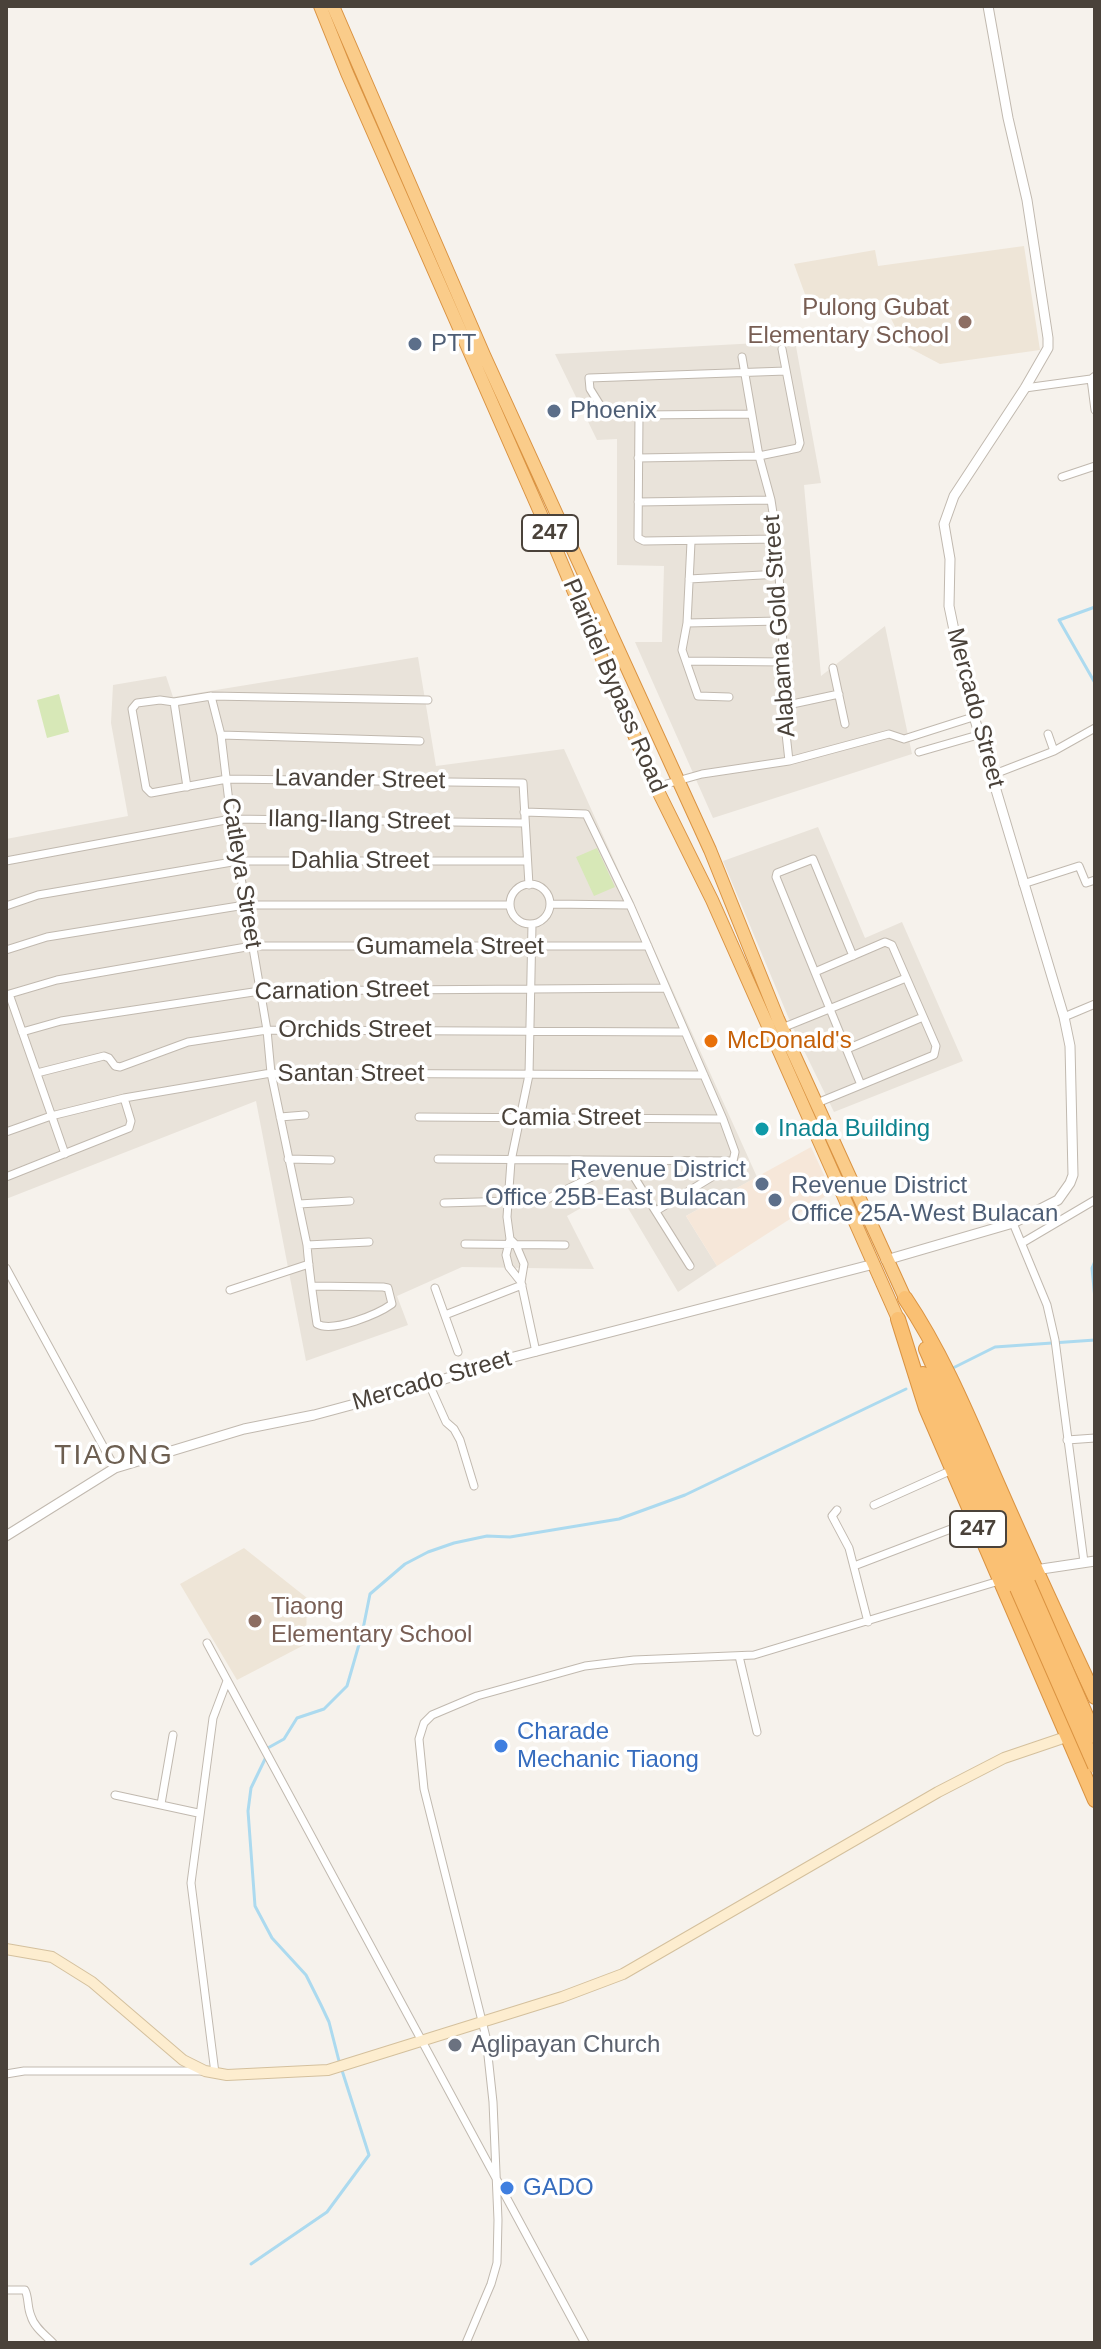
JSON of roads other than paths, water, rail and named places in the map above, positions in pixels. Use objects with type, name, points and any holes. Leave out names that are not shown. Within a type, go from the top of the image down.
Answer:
[{"type":"highway","name":"Plaridel Bypass Road","points":[[320,6],[557,549],[656,787],[712,900],[880,1262],[905,1298]]},
{"type":"highway","name":"Plaridel Bypass Road","points":[[333,6],[484,355],[710,850],[782,1028],[817,1103],[880,1262],[898,1319]]},
{"type":"highway","points":[[905,1298],[1095,1736]]},
{"type":"highway","points":[[898,1319],[1026,1580],[1095,1697]]},
{"type":"highway","name":"247","points":[[898,1319],[926,1408],[1066,1737]]},
{"type":"highway","points":[[1026,1580],[1095,1766]]},
{"type":"highway","points":[[1066,1737],[1095,1800]]},
{"type":"main road","points":[[6,1949],[52,1957],[92,1982],[183,2060],[210,2072],[227,2075],[328,2070],[562,1997],[623,1974],[938,1792],[1004,1758],[1066,1737]]},
{"type":"street","name":"Mercado Street","points":[[6,1536],[115,1468],[244,1429],[314,1415],[1013,1223],[1058,1200],[1072,1179],[1070,1046],[1064,1017],[978,735],[949,606],[950,559],[944,524],[954,496],[1048,348],[1027,200],[1008,118],[988,6]]},
{"type":"street","points":[[638,458],[759,456],[798,448],[800,443],[782,349]]},
{"type":"street","name":"Alabama Gold Street","points":[[656,787],[677,780],[789,761],[783,706],[784,662],[777,539],[742,357]]},
{"type":"street","points":[[751,414],[605,413],[590,389],[589,378],[786,371]]},
{"type":"street","points":[[1025,388],[1093,378],[1095,410]]},
{"type":"street","points":[[639,415],[638,538],[641,541],[777,539]]},
{"type":"street","points":[[1062,477],[1095,466]]},
{"type":"street","points":[[638,502],[771,500]]},
{"type":"street","points":[[691,542],[687,623],[682,650],[698,696],[729,697]]},
{"type":"street","points":[[689,579],[780,574]]},
{"type":"street","points":[[687,623],[780,621]]},
{"type":"street","points":[[687,661],[784,662]]},
{"type":"street","points":[[833,668],[845,724]]},
{"type":"street","points":[[783,706],[839,694]]},
{"type":"street","points":[[187,787],[174,702],[211,696],[428,700]]},
{"type":"street","name":"Catleya Street","points":[[211,696],[221,735],[271,1073],[307,1245],[309,1264],[317,1324],[325,1329],[338,1327],[392,1304],[388,1288],[312,1286]]},
{"type":"street","name":"Lavander Street","points":[[174,702],[149,701],[137,703],[132,709],[146,788],[151,793],[227,779],[523,783],[524,812]]},
{"type":"street","points":[[789,761],[889,734],[904,739],[973,717]]},
{"type":"street","points":[[992,775],[1054,751],[1095,728]]},
{"type":"street","points":[[1048,734],[1054,751]]},
{"type":"street","points":[[221,735],[420,741]]},
{"type":"street","points":[[919,752],[978,735]]},
{"type":"street","points":[[529,885],[524,812],[586,814],[630,905],[723,1119],[735,1152],[733,1161],[656,1211]]},
{"type":"street","name":"Ilang-Ilang Street","points":[[6,861],[231,819],[525,823]]},
{"type":"street","points":[[853,956],[813,859],[777,873],[776,877],[861,1085]]},
{"type":"street","name":"Dahlia Street","points":[[6,906],[38,895],[238,861],[527,861]]},
{"type":"street","points":[[1023,884],[1079,866],[1086,883],[1095,880]]},
{"type":"street","points":[[529,885],[541,888],[550,904],[547,915],[532,924],[525,924],[515,917],[510,905],[518,889],[529,885]]},
{"type":"street","points":[[550,904],[630,905]]},
{"type":"street","points":[[6,950],[47,937],[245,905],[510,905]]},
{"type":"street","points":[[532,924],[529,1075],[511,1161],[507,1217],[511,1243],[524,1264],[522,1284],[536,1352]]},
{"type":"street","points":[[815,972],[889,943],[936,1046],[934,1055],[817,1103]]},
{"type":"street","name":"Gumamela Street","points":[[8,995],[57,980],[252,946],[648,946]]},
{"type":"street","points":[[782,1028],[906,978]]},
{"type":"street","name":"Carnation Street","points":[[22,1032],[61,1021],[260,991],[666,988]]},
{"type":"street","points":[[8,995],[65,1154]]},
{"type":"street","points":[[1064,1017],[1095,1004]]},
{"type":"street","points":[[847,1049],[923,1017]]},
{"type":"street","name":"Orchids Street","points":[[37,1073],[104,1056],[120,1067],[188,1042],[267,1030],[685,1032]]},
{"type":"street","name":"Santan Street","points":[[6,1132],[51,1116],[124,1098],[271,1073],[704,1075]]},
{"type":"street","points":[[6,1177],[129,1128],[131,1121],[124,1098]]},
{"type":"street","points":[[280,1117],[305,1115]]},
{"type":"street","name":"Camia Street","points":[[419,1117],[723,1119]]},
{"type":"street","points":[[288,1159],[331,1160]]},
{"type":"street","points":[[438,1159],[733,1161]]},
{"type":"street","points":[[444,1203],[545,1200],[620,1161]]},
{"type":"street","points":[[620,1161],[690,1266]]},
{"type":"street","points":[[1022,1243],[1095,1200]]},
{"type":"street","points":[[299,1204],[350,1201]]},
{"type":"street","points":[[1013,1223],[1047,1305],[1055,1340],[1067,1440],[1090,1561],[1026,1580]]},
{"type":"street","points":[[307,1245],[369,1242]]},
{"type":"street","points":[[511,1243],[506,1255],[509,1267],[522,1284]]},
{"type":"street","points":[[465,1244],[565,1245]]},
{"type":"street","points":[[230,1290],[309,1264]]},
{"type":"street","points":[[6,1268],[115,1468]]},
{"type":"street","points":[[445,1315],[522,1284]]},
{"type":"street","points":[[435,1288],[458,1352]]},
{"type":"street","points":[[429,1384],[446,1422],[460,1440],[474,1486]]},
{"type":"street","points":[[1067,1440],[1095,1438]]},
{"type":"street","points":[[874,1505],[952,1470]]},
{"type":"street","points":[[837,1510],[832,1516],[849,1548],[868,1622]]},
{"type":"street","points":[[854,1566],[975,1522]]},
{"type":"street","points":[[466,2343],[497,2263],[493,2102],[482,2022],[424,1789],[419,1739],[424,1723],[432,1715],[477,1696],[585,1666],[634,1660],[739,1656],[778,1649],[1001,1580]]},
{"type":"street","points":[[207,1643],[585,2343]]},
{"type":"street","points":[[739,1656],[757,1732]]},
{"type":"street","points":[[6,2074],[24,2071],[210,2072],[191,1883],[213,1718],[227,1681]]},
{"type":"street","points":[[161,1804],[173,1735]]},
{"type":"street","points":[[115,1795],[198,1813]]},
{"type":"street","points":[[6,2290],[25,2290],[28,2293],[31,2317],[38,2329],[53,2343]]},
{"type":"waterway","points":[[1095,607],[1059,620],[1095,683]]},
{"type":"waterway","points":[[1095,1261],[1092,1268],[1095,1299]]},
{"type":"waterway","points":[[951,1369],[995,1347],[1095,1340]]},
{"type":"waterway","points":[[266,1749],[284,1739],[297,1718],[324,1709],[347,1686],[370,1594],[405,1564],[454,1543],[487,1536],[510,1537],[619,1519],[685,1495],[906,1389]]},
{"type":"waterway","points":[[251,2264],[327,2212],[369,2155],[329,2022],[306,1975],[272,1938],[255,1906],[248,1811],[251,1788],[266,1757]]},
{"type":"place","name":"Pulong Gubat Elementary School","points":[[965,322]]},
{"type":"place","name":"PTT","points":[[415,344]]},
{"type":"place","name":"Phoenix","points":[[554,411]]},
{"type":"place","name":"McDonald's","points":[[711,1041]]},
{"type":"place","name":"Inada Building","points":[[762,1129]]},
{"type":"place","name":"Revenue District Office 25B-East Bulacan","points":[[762,1184]]},
{"type":"place","name":"Revenue District Office 25A-West Bulacan","points":[[775,1200]]},
{"type":"place","name":"Tiaong Elementary School","points":[[255,1621]]},
{"type":"place","name":"Charade Mechanic Tiaong","points":[[501,1746]]},
{"type":"place","name":"Aglipayan Church","points":[[455,2045]]},
{"type":"place","name":"GADO","points":[[507,2188]]},
{"type":"district","name":"TIAONG","points":[[114,1456]]}]
